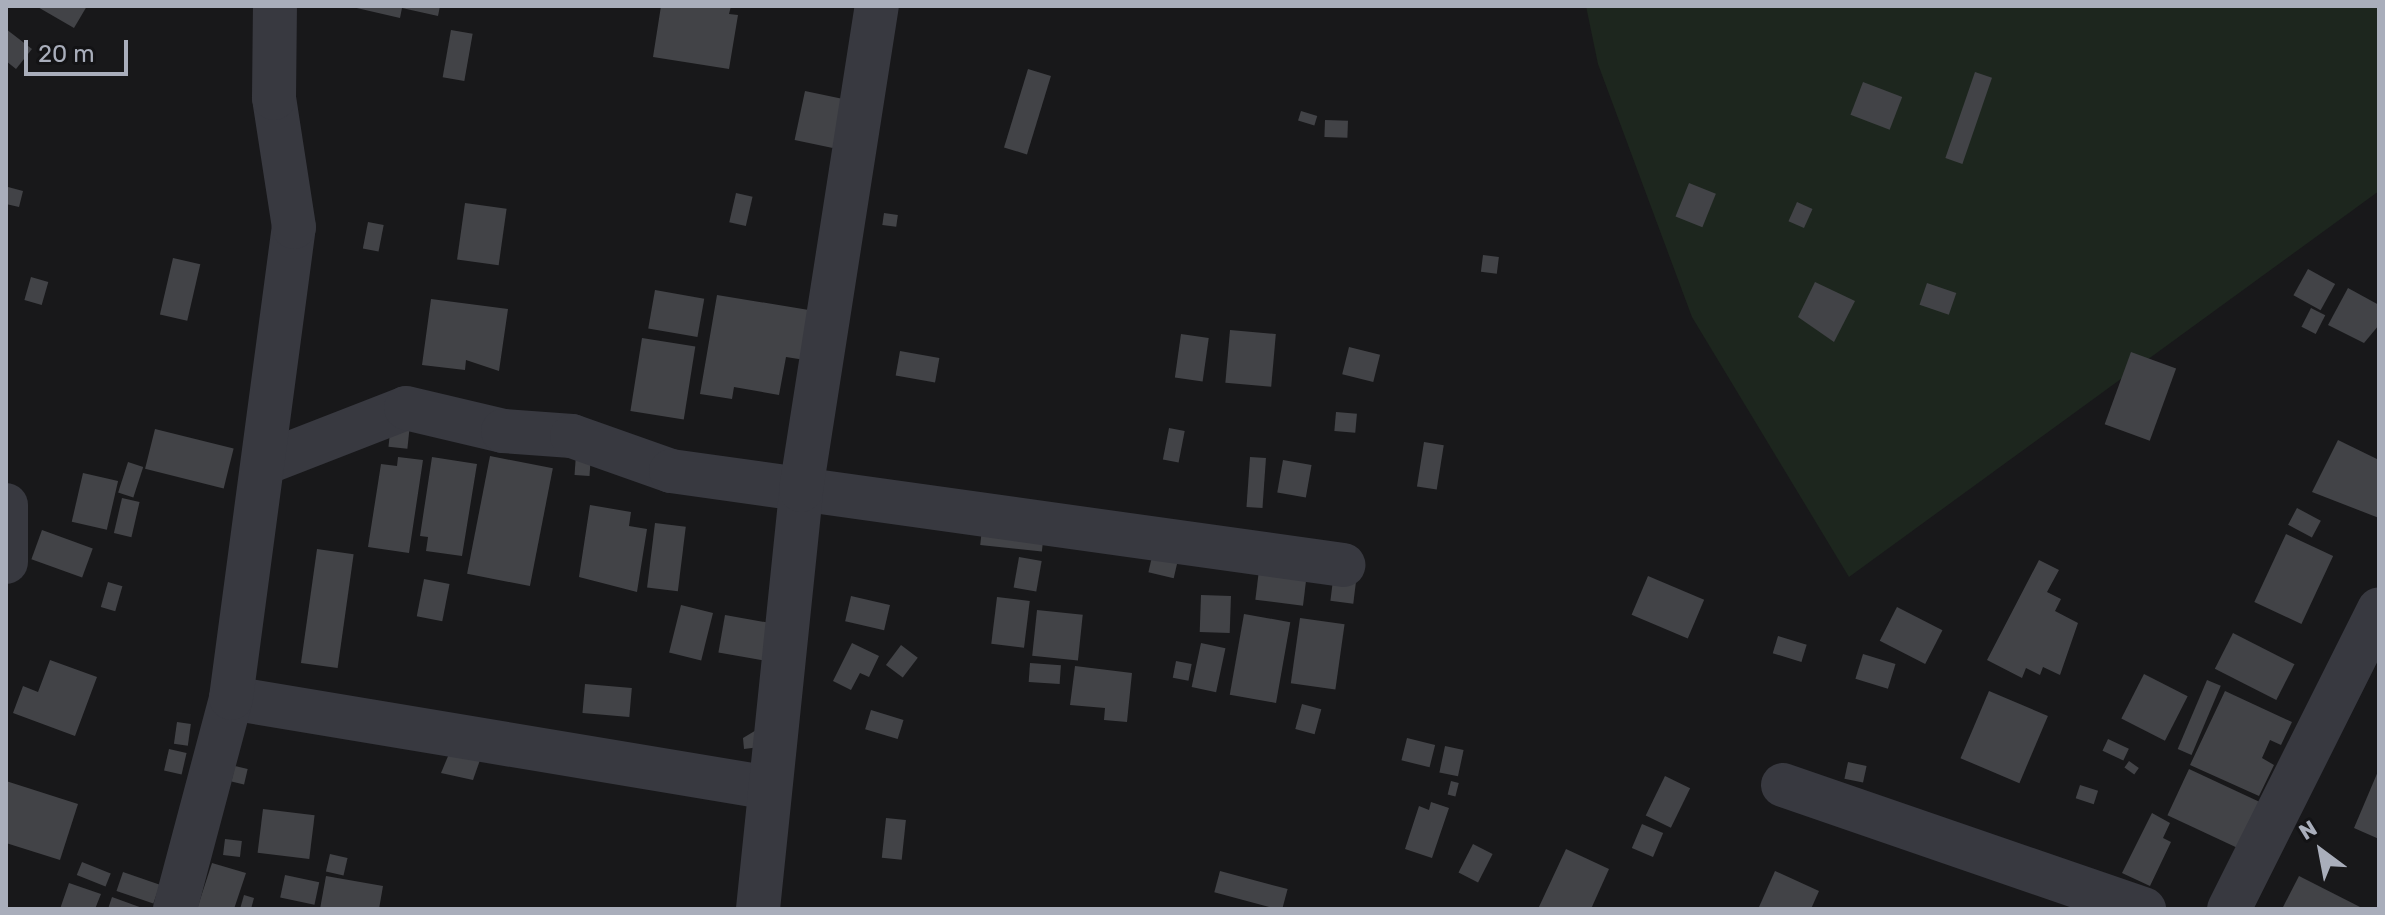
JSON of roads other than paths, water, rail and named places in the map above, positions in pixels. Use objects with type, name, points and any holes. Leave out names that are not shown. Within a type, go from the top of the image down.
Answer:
[{"type":"street","points":[[175,909],[231,698],[265,463],[294,227],[273,86],[275,6]]},
{"type":"street","points":[[758,909],[801,490],[877,6]]},
{"type":"street","points":[[265,463],[406,408],[503,431],[572,436],[671,471],[1343,565]]},
{"type":"street","points":[[6,505],[6,562]]},
{"type":"street","points":[[2229,909],[2379,610]]},
{"type":"street","points":[[231,698],[770,788]]},
{"type":"street","points":[[1783,785],[2144,909]]}]
